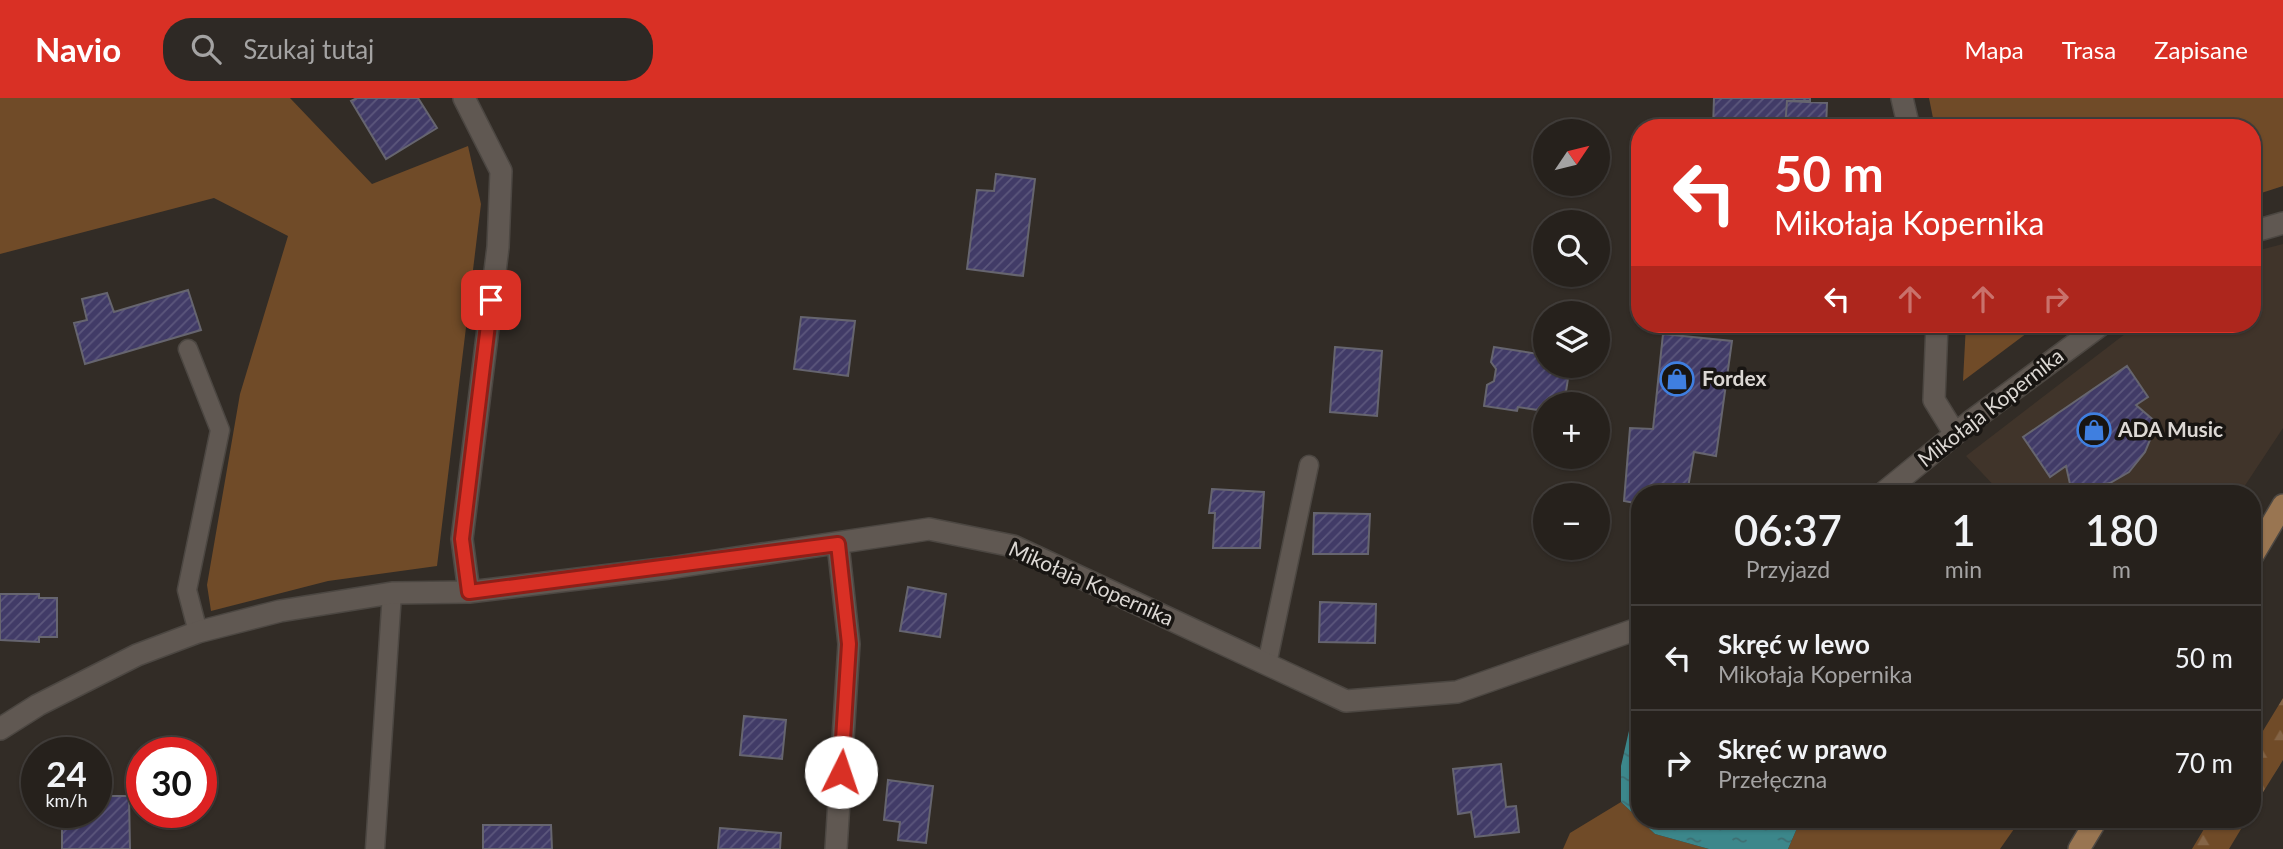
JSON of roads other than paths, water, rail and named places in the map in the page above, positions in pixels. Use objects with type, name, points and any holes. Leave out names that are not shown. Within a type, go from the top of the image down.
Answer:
[{"type":"main road","points":[[2261,542],[2283,505]]},
{"type":"main road","points":[[2079,849],[2093,828]]},
{"type":"main road","points":[[2092,849],[2097,828]]},
{"type":"street","points":[[464,98],[501,171],[498,247],[462,539],[469,592]]},
{"type":"street","points":[[1902,98],[1907,119]]},
{"type":"street","points":[[2261,229],[2283,223]]},
{"type":"street","points":[[1937,333],[1934,400],[1955,434]]},
{"type":"street","name":"Mikołaja Kopernika","points":[[1893,485],[1955,434],[2090,333]]},
{"type":"street","name":"Mikołaja Kopernika","points":[[0,729],[38,705],[136,655],[198,632],[280,611],[392,593],[469,592],[838,544],[929,529],[1013,546],[1346,701],[1457,692],[1631,631]]},
{"type":"street","points":[[836,849],[849,644],[838,544]]},
{"type":"lane","points":[[188,349],[220,430],[187,590],[198,632]]},
{"type":"lane","points":[[1267,664],[1309,465]]},
{"type":"lane","points":[[375,849],[392,593]]},
{"type":"water","points":[[1631,722],[1631,811],[1621,802],[1621,766]]},
{"type":"water","points":[[1649,828],[1797,828],[1788,849],[1709,849],[1655,834]]},
{"type":"place","name":"Fordex","points":[[1677,379]]},
{"type":"place","name":"ADA Music","points":[[2094,430]]}]
